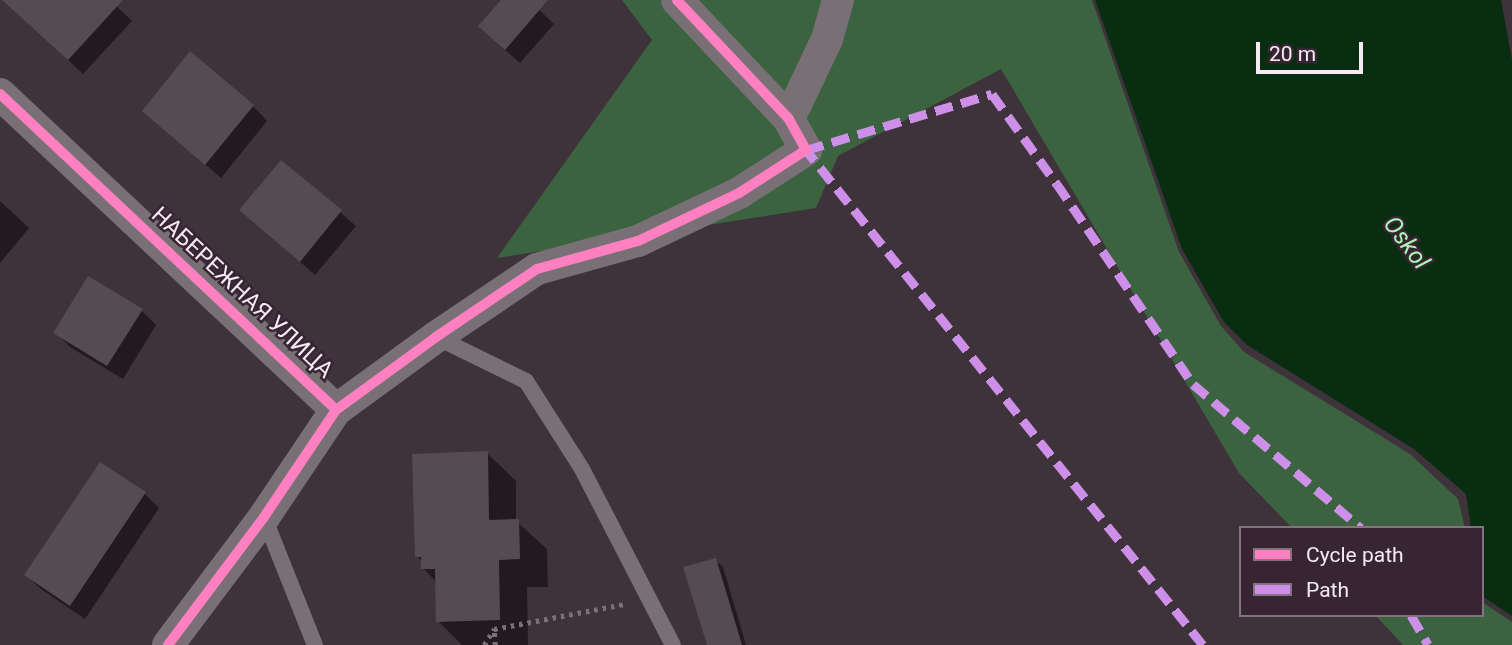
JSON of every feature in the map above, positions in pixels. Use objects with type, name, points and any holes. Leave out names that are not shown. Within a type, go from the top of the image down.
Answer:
[{"type":"street","points":[[336,410],[436,337],[537,269],[638,241],[739,192],[806,150],[789,119],[677,0]]},
{"type":"street","points":[[789,119],[827,39],[838,0]]},
{"type":"street","name":"НАБЕРЕЖНАЯ УЛИЦА","points":[[0,94],[336,410],[264,517],[168,645]]},
{"type":"lane","points":[[436,337],[526,382],[582,469],[652,599],[673,645]]},
{"type":"lane","points":[[264,517],[316,645]]},
{"type":"path","points":[[484,645],[494,629],[652,599]]},
{"type":"path","points":[[494,629],[495,645]]},
{"type":"shaded area","points":[[622,0],[1092,0],[1179,252],[1221,326],[1244,352],[1410,454],[1458,499],[1465,526],[1290,526],[1239,473],[1001,69],[838,156],[816,208],[497,258],[652,40]]},
{"type":"shaded area","points":[[1484,603],[1512,622],[1512,645],[1403,645],[1377,617],[1484,617]]},
{"type":"water","name":"Oskol","points":[[1095,0],[1501,0],[1512,60],[1512,616],[1484,597],[1484,526],[1471,526],[1466,494],[1414,449],[1247,345],[1224,322],[1182,249]]},
{"type":"building","points":[[2,0],[123,0],[68,60]]},
{"type":"building","points":[[501,0],[548,0],[505,50],[478,26]]},
{"type":"building","points":[[190,51],[254,105],[205,165],[142,111]]},
{"type":"building","points":[[281,160],[342,210],[300,262],[239,210]]},
{"type":"building","points":[[88,276],[143,309],[107,366],[53,333]]},
{"type":"building","points":[[488,451],[489,520],[519,519],[520,559],[499,560],[500,620],[436,622],[435,569],[421,569],[421,557],[415,557],[412,454]]},
{"type":"building","points":[[100,462],[146,492],[70,606],[24,575]]},
{"type":"building","points":[[716,558],[742,645],[707,645],[683,567]]},
{"type":"marked path","points":[[1203,645],[806,150],[992,94],[1057,184],[1193,384],[1359,526]]},
{"type":"marked path","points":[[1412,617],[1428,645]]},
{"type":"cycle path","points":[[168,645],[264,517],[336,410],[436,337],[537,269],[638,241],[739,193],[806,150],[789,119],[677,0]]},
{"type":"cycle path","points":[[0,94],[336,410]]}]
